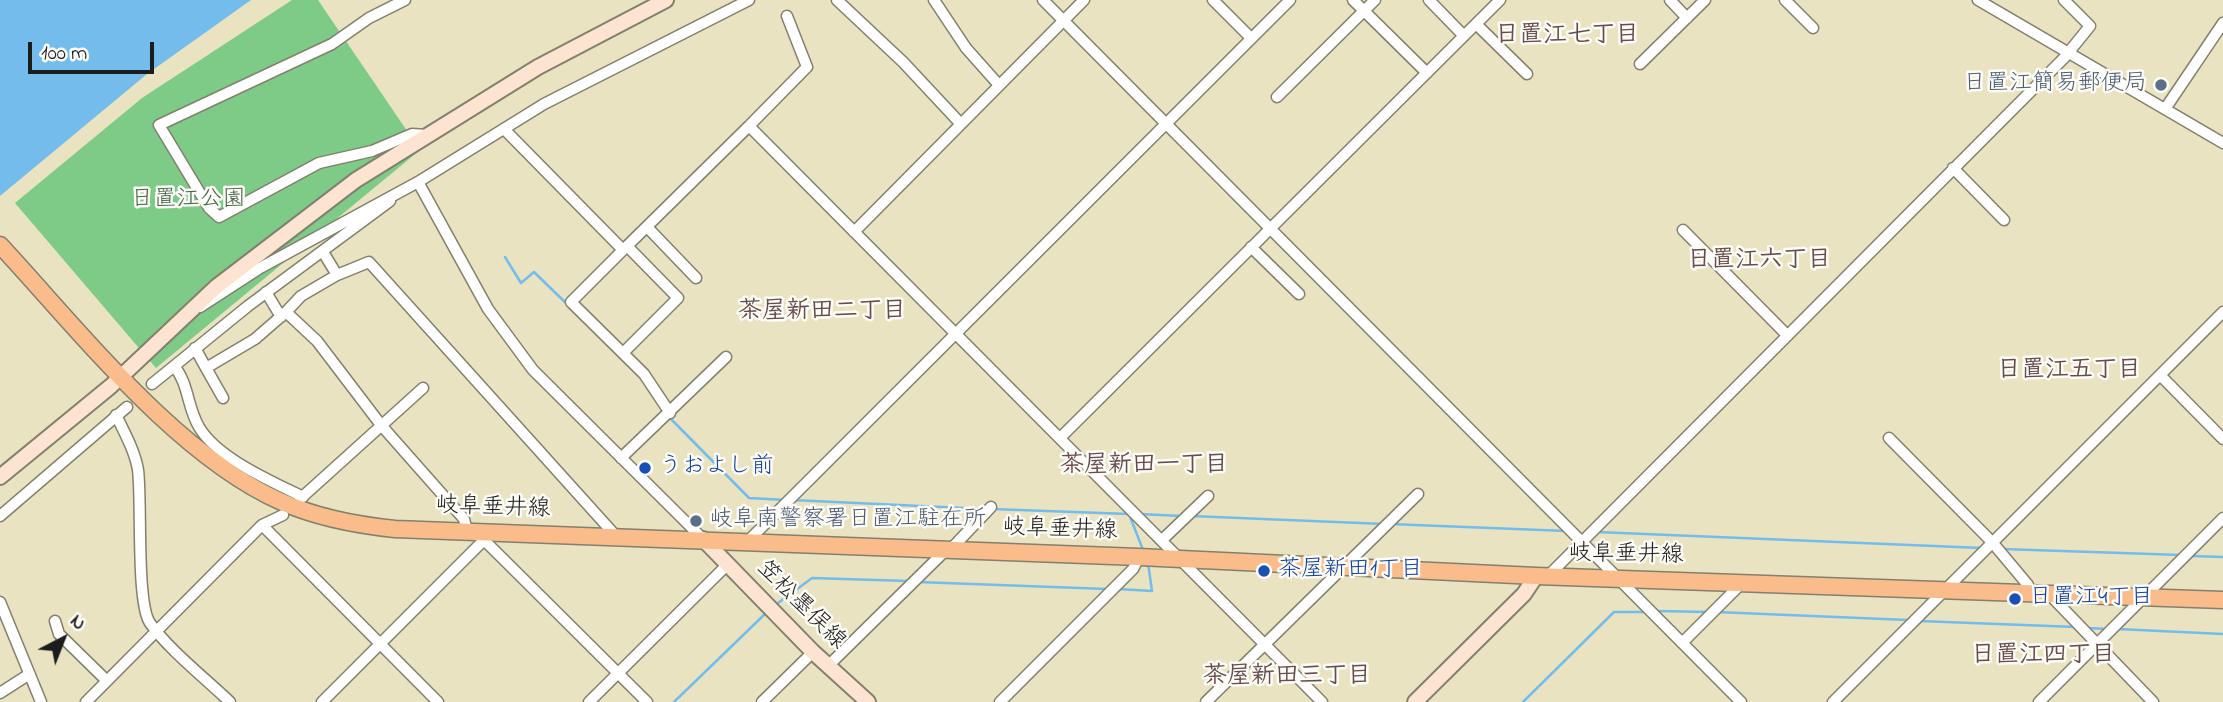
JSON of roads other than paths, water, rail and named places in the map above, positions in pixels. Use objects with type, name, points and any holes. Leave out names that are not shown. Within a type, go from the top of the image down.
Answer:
[{"type":"main road","name":"岐阜垂井線","points":[[0,245],[167,421],[224,468],[280,502],[349,523],[467,531],[485,536],[615,535],[1180,558],[1542,577],[1743,581],[2223,600]]},
{"type":"street","points":[[405,0],[369,18],[332,44],[159,125],[208,208],[219,217],[319,163],[372,151],[412,134],[426,135]]},
{"type":"street","points":[[0,477],[184,316],[296,224],[389,157],[538,66],[666,0]]},
{"type":"street","points":[[184,316],[292,249],[418,182],[587,81],[749,0]]},
{"type":"street","points":[[837,0],[960,123]]},
{"type":"street","points":[[934,0],[966,48],[998,84]]},
{"type":"street","points":[[1043,0],[1741,702]]},
{"type":"street","points":[[854,232],[1084,0]]},
{"type":"street","points":[[1213,0],[1251,38]]},
{"type":"street","points":[[748,541],[1290,0]]},
{"type":"street","points":[[1353,0],[1427,73]]},
{"type":"street","points":[[1278,97],[1375,0]]},
{"type":"street","points":[[1429,0],[1464,36]]},
{"type":"street","points":[[1060,438],[1500,0]]},
{"type":"street","points":[[1670,0],[1687,18]]},
{"type":"street","points":[[1640,64],[1705,0]]},
{"type":"street","points":[[1785,0],[1813,28]]},
{"type":"street","points":[[1978,0],[2223,143]]},
{"type":"street","points":[[1415,702],[1581,541],[2068,52],[2090,26],[2064,0]]},
{"type":"street","points":[[670,413],[650,382],[571,302],[807,67],[787,16]]},
{"type":"street","points":[[2165,109],[2223,23]]},
{"type":"street","points":[[1475,24],[1527,74]]},
{"type":"street","points":[[749,125],[1322,702]]},
{"type":"street","points":[[504,129],[678,298],[623,353]]},
{"type":"street","points":[[1953,168],[2004,220]]},
{"type":"street","points":[[418,182],[488,309],[533,370],[703,539]]},
{"type":"street","points":[[152,384],[266,292],[388,205],[398,193]]},
{"type":"street","points":[[647,227],[696,278]]},
{"type":"street","points":[[1683,230],[1787,335]]},
{"type":"street","points":[[1251,247],[1299,294]]},
{"type":"street","points":[[323,252],[337,275]]},
{"type":"street","points":[[206,368],[255,339],[301,296],[337,275],[369,262],[615,535]]},
{"type":"street","points":[[266,292],[284,314],[317,341],[381,425],[464,519],[467,531]]},
{"type":"street","points":[[1833,702],[2223,312]]},
{"type":"street","points":[[195,348],[223,398]]},
{"type":"street","points":[[621,458],[726,357]]},
{"type":"street","points":[[174,366],[183,380],[202,431],[243,465],[302,498],[423,388]]},
{"type":"street","points":[[2160,375],[2223,439]]},
{"type":"street","points":[[0,516],[127,407]]},
{"type":"street","points":[[116,415],[138,468],[138,511],[142,530],[141,588],[148,621],[230,702]]},
{"type":"street","points":[[1889,438],[1992,542],[2028,585],[2030,593]]},
{"type":"street","points":[[1206,702],[1418,494]]},
{"type":"street","points":[[1162,540],[1208,496]]},
{"type":"street","points":[[828,666],[991,507]]},
{"type":"street","points":[[86,702],[262,526],[283,515]]},
{"type":"street","points":[[2039,702],[2223,518]]},
{"type":"street","points":[[262,526],[438,702]]},
{"type":"street","points":[[322,702],[485,536],[647,702]]},
{"type":"street","name":"笠松墨俣線","points":[[703,539],[813,652],[868,702]]},
{"type":"street","points":[[1000,702],[1133,569],[1139,557]]},
{"type":"street","points":[[589,702],[727,565]]},
{"type":"street","points":[[1682,643],[1743,581]]},
{"type":"street","points":[[2049,594],[2153,702]]},
{"type":"street","points":[[0,602],[41,702]]},
{"type":"street","points":[[55,621],[59,634],[107,681]]},
{"type":"street","points":[[762,702],[813,652]]},
{"type":"street","points":[[0,693],[28,675]]},
{"type":"water","points":[[0,0],[251,0],[147,74],[0,196]]},
{"type":"waterway","points":[[505,257],[521,283],[534,272],[569,306]]},
{"type":"waterway","points":[[669,417],[749,498],[786,500]]},
{"type":"waterway","points":[[792,500],[985,509]]},
{"type":"waterway","points":[[992,509],[1129,514]]},
{"type":"waterway","points":[[1129,514],[1143,550]]},
{"type":"waterway","points":[[1139,514],[1181,516]]},
{"type":"waterway","points":[[1191,516],[1384,524]]},
{"type":"waterway","points":[[1390,524],[1566,531]]},
{"type":"waterway","points":[[1597,532],[1982,548]]},
{"type":"waterway","points":[[2002,549],[2181,555]]},
{"type":"waterway","points":[[2191,556],[2223,557]]},
{"type":"waterway","points":[[1118,589],[1152,591],[1148,563]]},
{"type":"waterway","points":[[774,606],[812,578],[908,581]]},
{"type":"waterway","points":[[918,582],[1107,589]]},
{"type":"waterway","points":[[1656,611],[1709,612]]},
{"type":"waterway","points":[[1523,702],[1614,612],[1646,612]]},
{"type":"waterway","points":[[1716,612],[1908,620]]},
{"type":"waterway","points":[[674,702],[766,613]]},
{"type":"waterway","points":[[1919,621],[2076,627]]},
{"type":"waterway","points":[[2086,628],[2108,629]]},
{"type":"waterway","points":[[2118,629],[2223,634]]},
{"type":"place","name":"日置江簡易郵便局","points":[[2161,85]]},
{"type":"place","name":"うおよし前","points":[[645,468]]},
{"type":"place","name":"岐阜南警察署日置江駐在所","points":[[696,521]]},
{"type":"place","name":"茶屋新田1丁目","points":[[1264,571]]},
{"type":"place","name":"日置江4丁目","points":[[2015,599]]},
{"type":"district","name":"日置江七丁目","points":[[1567,37]]},
{"type":"district","name":"日置江六丁目","points":[[1759,262]]},
{"type":"district","name":"茶屋新田二丁目","points":[[822,313]]},
{"type":"district","name":"日置江五丁目","points":[[2069,372]]},
{"type":"district","name":"茶屋新田一丁目","points":[[1144,467]]},
{"type":"district","name":"日置江四丁目","points":[[2043,657]]},
{"type":"district","name":"茶屋新田三丁目","points":[[1287,678]]},
{"type":"park label","name":"日置江公園","points":[[188,201]]}]
